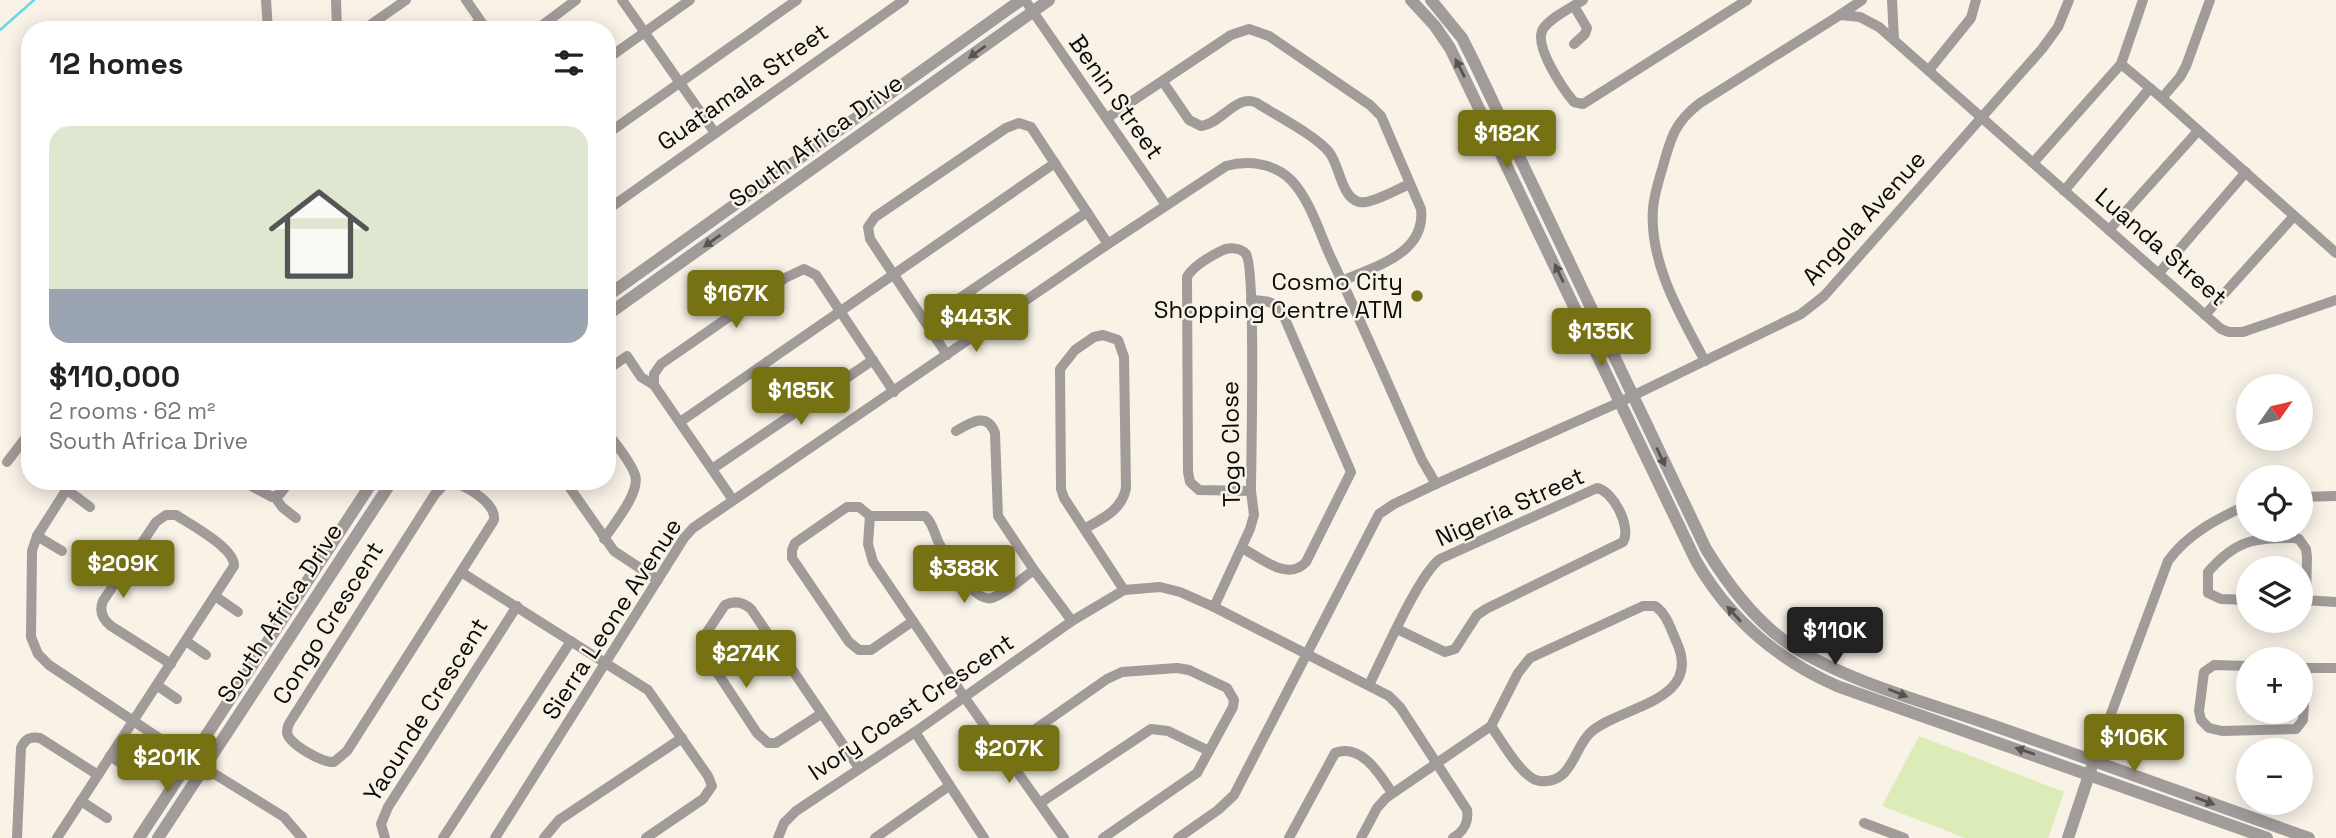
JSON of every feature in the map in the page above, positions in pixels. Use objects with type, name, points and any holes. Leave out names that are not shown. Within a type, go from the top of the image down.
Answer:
[{"type":"street","points":[[266,0],[267,21]]},
{"type":"street","points":[[336,0],[337,21]]},
{"type":"street","points":[[376,21],[406,0]]},
{"type":"street","points":[[466,0],[480,21]]},
{"type":"street","points":[[548,21],[576,0]]},
{"type":"street","points":[[622,0],[715,133]]},
{"type":"street","points":[[616,53],[691,0]]},
{"type":"street","points":[[616,128],[797,0]]},
{"type":"street","name":"Guatamala Street","points":[[616,200],[904,0]]},
{"type":"street","name":"Benin Street","points":[[1023,0],[1166,205]]},
{"type":"street","name":"South Africa Drive","points":[[616,290],[1023,0]]},
{"type":"street","name":"South Africa Drive","points":[[616,309],[1049,0]]},
{"type":"street","points":[[1411,0],[1435,26],[1450,48],[1706,577],[1744,625],[1774,651],[1837,685],[2309,838]]},
{"type":"street","points":[[1431,0],[1462,38],[1688,513],[1720,572],[1744,603],[1773,632],[1804,653],[1841,671],[2267,838]]},
{"type":"street","points":[[1574,44],[1585,34],[1587,28],[1579,3],[1544,28],[1540,36],[1541,46],[1569,96],[1574,102],[1583,104],[1747,0]]},
{"type":"street","points":[[1705,361],[1674,301],[1658,259],[1652,212],[1672,134],[1685,115],[1700,103],[1862,0]]},
{"type":"street","points":[[1892,0],[1894,40]]},
{"type":"street","points":[[1929,70],[1971,18],[1976,0]]},
{"type":"street","name":"Angola Avenue","points":[[1178,838],[1218,810],[1234,795],[1379,514],[1436,484],[1620,402],[1801,314],[1824,296],[2059,27],[2069,0]]},
{"type":"street","points":[[2033,163],[2121,64],[2143,0]]},
{"type":"street","points":[[2162,98],[2186,66],[2210,0]]},
{"type":"street","name":"Luanda Street","points":[[1840,15],[1870,20],[2221,329],[2236,333],[2256,328],[2336,300]]},
{"type":"street","points":[[1107,118],[1240,30],[1258,31],[1377,111],[1421,208],[1422,217],[1409,248],[1394,258],[1342,282]]},
{"type":"street","points":[[2121,64],[2336,253]]},
{"type":"street","points":[[1163,82],[1189,120],[1201,126],[1213,122],[1243,101],[1257,103],[1329,151],[1348,192],[1359,202],[1369,202],[1410,184]]},
{"type":"street","points":[[2064,191],[2150,88]]},
{"type":"street","points":[[947,355],[870,239],[868,227],[875,217],[1014,124],[1027,124],[1108,244]]},
{"type":"street","points":[[2109,230],[2198,131]]},
{"type":"street","points":[[680,422],[1055,163]]},
{"type":"street","name":"Sierra Leone Avenue","points":[[495,838],[689,532],[1226,166],[1252,163],[1276,170],[1291,180],[1304,198],[1422,460],[1436,484]]},
{"type":"street","points":[[2159,273],[2246,172]]},
{"type":"street","points":[[926,321],[1087,212]]},
{"type":"street","points":[[2205,315],[2294,216]]},
{"type":"street","name":"Togo Close","points":[[1214,607],[1251,529],[1254,515],[1251,491],[1249,264],[1246,254],[1239,249],[1223,249],[1194,268],[1187,277],[1188,472],[1190,482],[1199,490],[1251,491]]},
{"type":"street","points":[[654,385],[654,374],[661,364],[798,271],[810,270],[816,275],[894,392]]},
{"type":"street","points":[[1242,548],[1284,571],[1300,569],[1351,472],[1277,305],[1251,300]]},
{"type":"street","points":[[1086,528],[1118,507],[1124,499],[1126,488],[1125,357],[1118,340],[1103,335],[1094,337],[1075,350],[1060,369],[1061,489],[1064,498],[1124,590]]},
{"type":"street","points":[[616,364],[627,356],[641,377],[654,385],[733,500]]},
{"type":"street","points":[[712,469],[873,360]]},
{"type":"street","points":[[956,431],[978,420],[984,420],[992,426],[995,433],[998,516],[1072,621]]},
{"type":"street","points":[[7,462],[21,444]]},
{"type":"street","points":[[604,539],[634,492],[636,480],[616,446]]},
{"type":"street","name":"Nigeria Street","points":[[1369,685],[1397,629],[1429,568],[1440,559],[1591,490],[1603,489],[1609,494],[1627,530],[1623,542],[1486,609],[1477,615],[1460,645],[1450,651],[1445,652],[1397,629]]},
{"type":"street","points":[[66,490],[37,536],[32,551],[30,630],[38,654],[49,665],[133,721],[284,817],[302,838]]},
{"type":"street","points":[[74,490],[90,507]]},
{"type":"street","points":[[256,490],[275,497],[282,507],[296,517]]},
{"type":"street","points":[[275,497],[282,490]]},
{"type":"street","name":"South Africa Drive","points":[[139,838],[367,490]]},
{"type":"street","name":"South Africa Drive","points":[[158,838],[386,490]]},
{"type":"street","name":"Congo Crescent","points":[[440,490],[435,494],[289,722],[287,733],[293,742],[325,762],[340,759],[489,528],[494,514],[488,504],[468,490]]},
{"type":"street","points":[[571,490],[617,554],[658,580]]},
{"type":"street","points":[[2313,497],[2336,496]]},
{"type":"street","points":[[913,621],[871,650],[859,650],[849,642],[792,558],[795,543],[843,509],[853,506],[859,507],[870,516],[925,516],[933,525],[939,543],[966,583],[975,594],[984,599],[993,597],[1034,570]]},
{"type":"street","points":[[2068,838],[2091,768],[2168,561],[2177,548],[2203,528],[2236,511]]},
{"type":"street","points":[[57,838],[158,686],[235,563],[225,548],[172,514],[158,519],[103,601],[101,613],[111,626],[171,664]]},
{"type":"street","points":[[870,516],[870,555],[965,698],[1064,838]]},
{"type":"street","points":[[37,536],[62,551]]},
{"type":"street","points":[[2236,599],[2215,597],[2208,593],[2208,572],[2225,554],[2248,541],[2294,538],[2299,539],[2306,549],[2306,556]]},
{"type":"street","points":[[140,545],[163,563]]},
{"type":"street","points":[[461,572],[607,662],[652,693],[710,779],[711,790],[703,799],[646,838]]},
{"type":"street","name":"Ivory Coast Crescent","points":[[778,838],[788,818],[965,698],[1072,621],[1124,590],[1169,589],[1214,607],[1306,653],[1369,685],[1397,703],[1467,810],[1467,822],[1454,838]]},
{"type":"street","points":[[215,596],[238,612]]},
{"type":"street","points":[[2313,601],[2336,602]]},
{"type":"street","points":[[821,714],[776,743],[768,743],[757,733],[703,651],[703,638],[725,605],[744,603],[751,609],[859,768]]},
{"type":"street","name":"Yaounde Crescent","points":[[385,838],[381,824],[388,807],[517,606]]},
{"type":"street","points":[[1361,838],[1377,808],[1392,793],[1491,726],[1518,673],[1530,658],[1643,606],[1655,606],[1664,614],[1680,651],[1681,665],[1676,681],[1668,692],[1591,731],[1568,769],[1558,778],[1540,781],[1529,777],[1491,726]]},
{"type":"street","points":[[186,641],[205,655]]},
{"type":"street","points":[[443,838],[570,641]]},
{"type":"street","points":[[2236,666],[2214,665],[2204,672],[2201,678],[2199,711],[2201,720],[2209,728],[2222,731],[2296,729],[2300,724]]},
{"type":"street","points":[[1004,751],[1122,672],[1177,668],[1189,670],[1227,688],[1232,693],[1233,707],[1197,773],[1103,838]]},
{"type":"street","points":[[2313,668],[2336,668]]},
{"type":"street","points":[[158,686],[177,699]]},
{"type":"street","points":[[1040,803],[1151,729],[1168,731],[1209,751]]},
{"type":"street","points":[[915,732],[984,838]]},
{"type":"street","points":[[17,838],[21,748],[26,740],[32,737],[40,738],[98,775]]},
{"type":"street","points":[[544,838],[559,820],[682,738]]},
{"type":"street","points":[[1289,838],[1335,753],[1347,751],[1364,758],[1392,793]]},
{"type":"street","points":[[110,756],[134,772]]},
{"type":"street","points":[[875,838],[949,786]]},
{"type":"street","points":[[81,801],[107,818]]},
{"type":"street","points":[[1864,822],[1904,838]]},
{"type":"green space","points":[[1919,736],[2064,792],[2048,838],[1965,838],[1882,806]]},
{"type":"waterway","points":[[0,30],[34,0]]},
{"type":"place","name":"Cosmo City Shopping Centre ATM","points":[[1417,296]]}]
